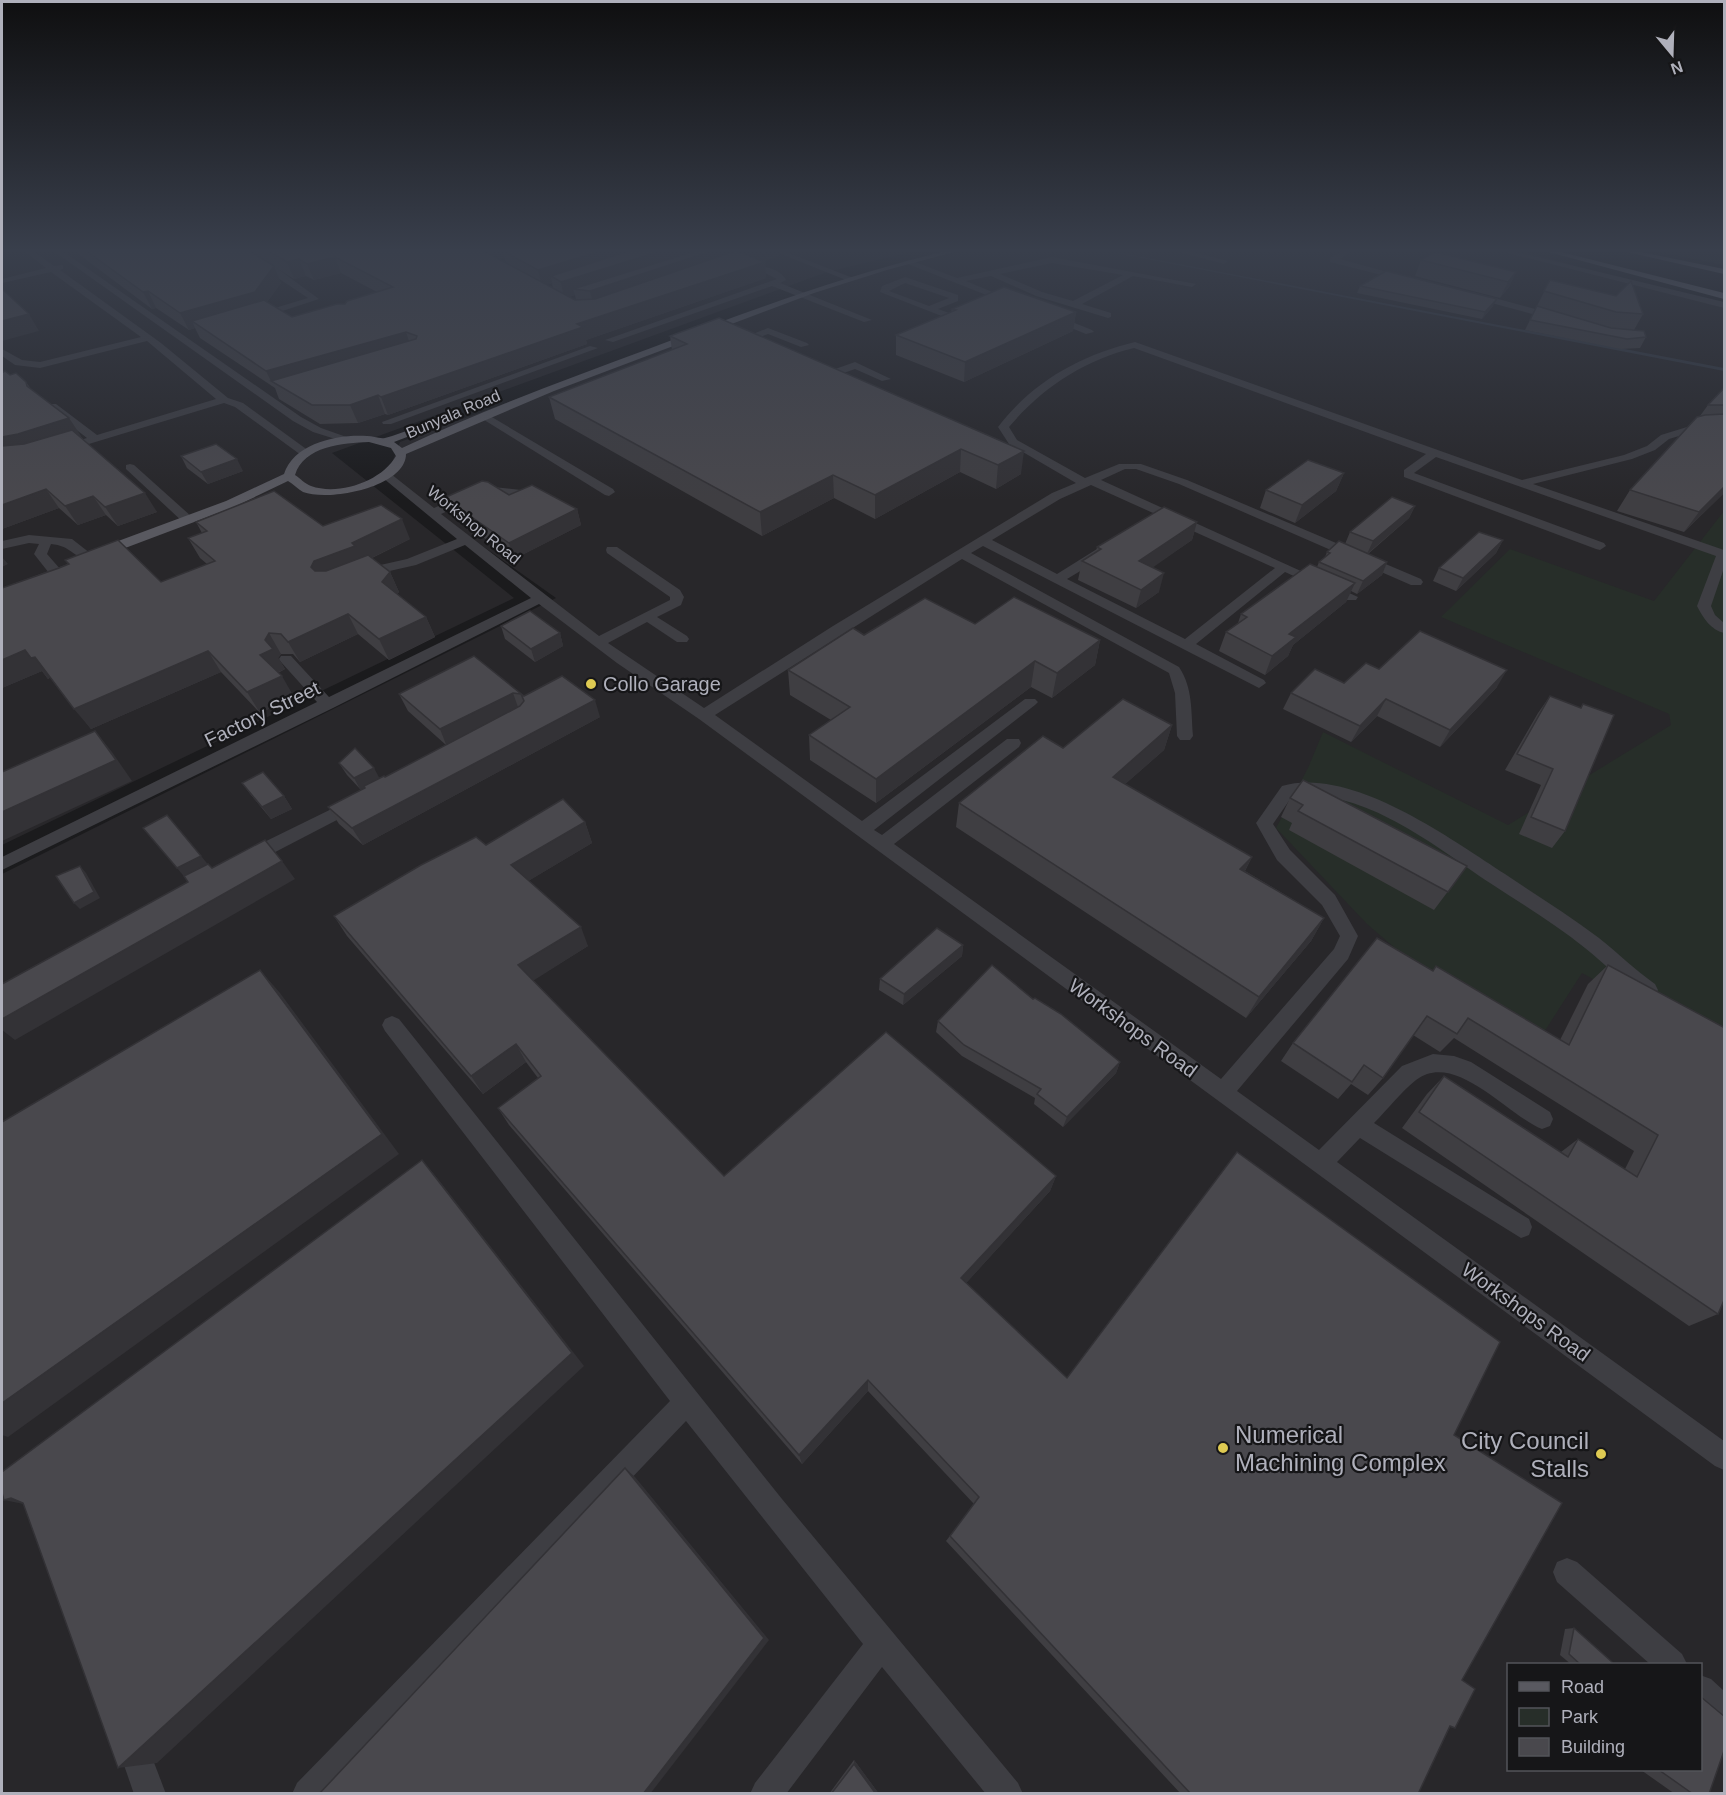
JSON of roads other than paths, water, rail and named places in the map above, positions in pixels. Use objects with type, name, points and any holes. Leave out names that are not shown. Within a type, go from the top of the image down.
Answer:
[{"type":"main road","name":"Bunyala Road","points":[[387,441],[686,334]]},
{"type":"main road","name":"Bunyala Road","points":[[402,452],[689,334]]},
{"type":"main road","points":[[230,504],[295,491],[325,492],[369,485],[397,468],[402,460],[402,452],[397,446],[387,441],[369,439],[325,445],[305,453],[290,469],[289,476],[295,491]]},
{"type":"main road","points":[[58,569],[230,504],[289,476]]},
{"type":"street","points":[[142,334],[224,399],[239,405],[305,453]]},
{"type":"street","points":[[182,334],[317,430],[349,440]]},
{"type":"street","points":[[610,340],[628,334]]},
{"type":"street","points":[[727,334],[753,345]]},
{"type":"street","points":[[743,340],[760,334]]},
{"type":"street","points":[[775,334],[804,345]]},
{"type":"street","points":[[158,345],[187,337]]},
{"type":"street","points":[[2,352],[19,363],[40,365],[148,338]]},
{"type":"street","points":[[1351,597],[1161,517],[1013,442],[1003,427],[1019,407],[1061,375],[1101,353],[1135,345],[1521,484],[1724,554],[1704,606],[1709,617],[1725,629]]},
{"type":"street","points":[[387,422],[473,396],[593,348]]},
{"type":"street","points":[[804,368],[829,379],[855,365],[886,379]]},
{"type":"street","points":[[239,405],[270,395]]},
{"type":"street","points":[[53,452],[224,399]]},
{"type":"street","points":[[44,400],[96,439]]},
{"type":"street","points":[[485,416],[609,492]]},
{"type":"street","points":[[1521,484],[1628,457],[1651,448],[1665,437],[1691,429],[1725,429]]},
{"type":"street","points":[[1435,453],[1408,472],[1408,476],[1600,546]]},
{"type":"street","points":[[704,715],[838,629],[1056,496],[1129,465],[1154,471],[1267,517],[1416,582]]},
{"type":"street","points":[[130,467],[188,520]]},
{"type":"street","name":"Workshop Road","points":[[387,476],[540,599]]},
{"type":"street","points":[[432,513],[484,490],[526,494]]},
{"type":"street","points":[[2,545],[28,538],[68,542],[88,557]]},
{"type":"street","points":[[348,579],[381,568],[411,562],[466,540]]},
{"type":"street","points":[[46,541],[40,554],[58,569]]},
{"type":"street","points":[[984,541],[1259,683]]},
{"type":"street","points":[[1058,579],[1117,543]]},
{"type":"street","points":[[598,642],[676,602],[677,597],[675,593],[612,550]]},
{"type":"street","points":[[963,554],[1174,670],[1181,686],[1185,736]]},
{"type":"street","points":[[1186,645],[1284,567]]},
{"type":"street","name":"Workshops Road","points":[[540,599],[647,679],[704,715],[1725,1456]]},
{"type":"street","name":"Factory Street","points":[[2,864],[540,599]]},
{"type":"street","points":[[648,617],[682,639]]},
{"type":"street","points":[[286,659],[328,705]]},
{"type":"street","points":[[862,830],[1030,702]]},
{"type":"street","points":[[882,844],[1013,743]]},
{"type":"street","points":[[1222,1093],[1341,954],[1349,936],[1340,917],[1324,894],[1281,855],[1271,841],[1264,823],[1288,790],[1304,787],[1321,788],[1379,807],[1408,821],[1554,915],[1661,999]]},
{"type":"street","points":[[234,866],[372,794]]},
{"type":"street","points":[[392,1025],[687,1402],[881,1645],[1007,1794]]},
{"type":"street","points":[[1321,1163],[1409,1073],[1423,1065],[1436,1062],[1468,1070],[1542,1119]]},
{"type":"street","points":[[1358,1125],[1521,1227]]},
{"type":"street","points":[[308,1794],[687,1402]]},
{"type":"street","points":[[1567,1572],[1670,1663]]},
{"type":"street","points":[[766,1794],[881,1645]]},
{"type":"street","points":[[1702,1691],[1725,1711]]},
{"type":"street","points":[[122,1718],[150,1794]]},
{"type":"waterway","points":[[1536,334],[1724,370]]},
{"type":"place","name":"Collo Garage","points":[[591,684]]},
{"type":"place","name":"Numerical Machining Complex","points":[[1223,1448]]},
{"type":"place","name":"City Council Stalls","points":[[1601,1454]]}]
